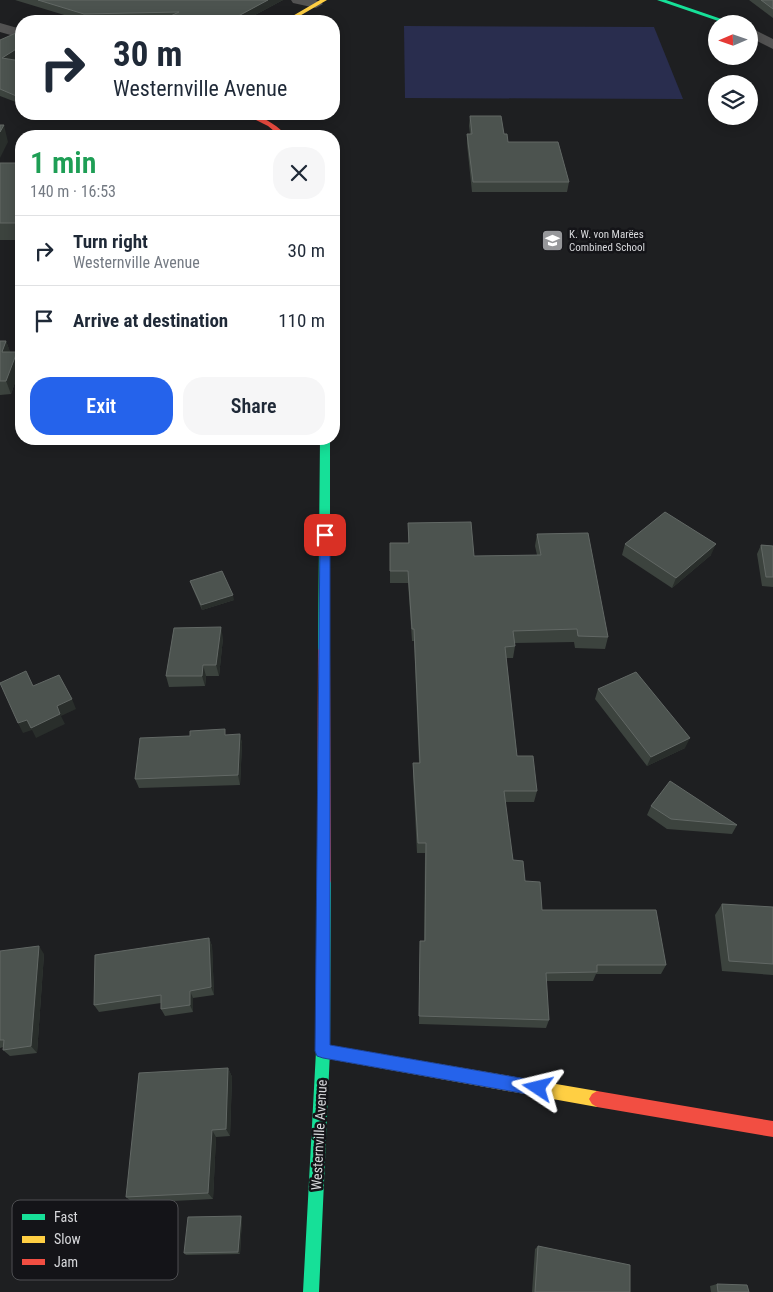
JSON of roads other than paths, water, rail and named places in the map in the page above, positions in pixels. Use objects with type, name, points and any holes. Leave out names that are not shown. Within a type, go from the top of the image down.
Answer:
[{"type":"street","points":[[298,0],[320,2]]},
{"type":"street","points":[[660,0],[708,16]]},
{"type":"street","points":[[297,15],[320,2]]},
{"type":"street","points":[[0,27],[15,32]]},
{"type":"street","points":[[758,36],[773,45]]},
{"type":"street","points":[[260,120],[276,130]]},
{"type":"street","name":"Westernville Avenue","points":[[311,1292],[323,1051],[325,445]]},
{"type":"street","points":[[323,1051],[773,1129]]},
{"type":"place","name":"K. W. von Marëes Combined School","points":[[553,240]]}]
